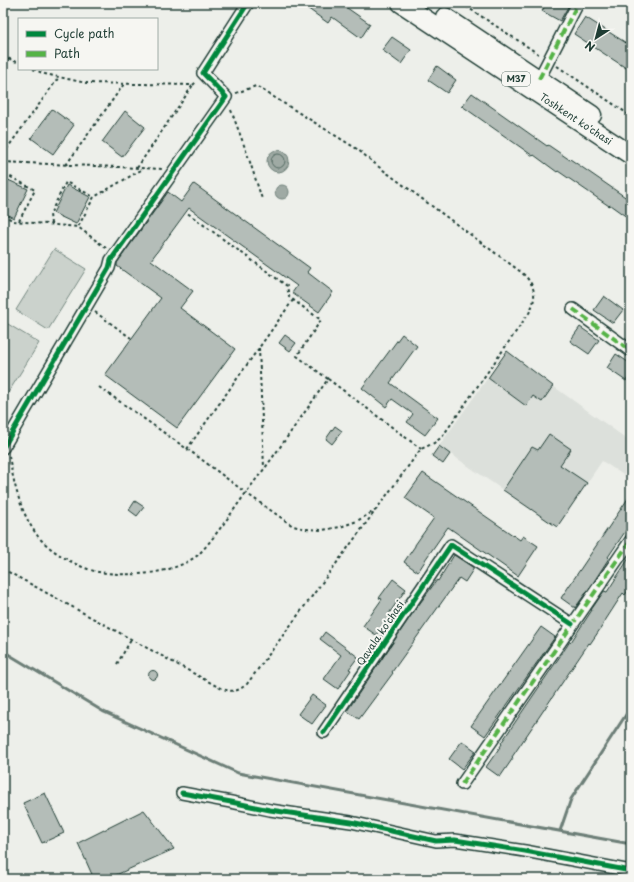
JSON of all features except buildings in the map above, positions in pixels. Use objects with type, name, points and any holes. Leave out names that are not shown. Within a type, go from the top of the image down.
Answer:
[{"type":"highway","name":"Toshkent ko'chasi","points":[[401,3],[631,155]]},
{"type":"highway","name":"Toshkent ko'chasi","points":[[424,3],[631,141]]},
{"type":"street","points":[[5,444],[109,268],[114,254],[226,97],[203,73],[248,3]]},
{"type":"street","points":[[539,79],[578,3]]},
{"type":"street","points":[[573,309],[631,351]]},
{"type":"street","points":[[462,784],[631,540]]},
{"type":"street","name":"Qavala ko'chasi","points":[[324,732],[451,545],[572,624]]},
{"type":"street","points":[[182,793],[270,810],[350,822],[436,841],[455,840],[525,851],[631,871]]},
{"type":"path","points":[[3,56],[18,62]]},
{"type":"path","points":[[3,66],[9,58]]},
{"type":"path","points":[[35,70],[59,78],[86,83],[193,86]]},
{"type":"path","points":[[137,168],[203,73]]},
{"type":"path","points":[[3,154],[59,78]]},
{"type":"path","points":[[66,165],[124,84]]},
{"type":"path","points":[[3,569],[222,689],[231,692],[237,691],[247,684],[421,450],[442,437],[530,313],[534,304],[533,287],[528,278],[515,267],[379,167],[357,149],[256,86],[226,97],[262,199]]},
{"type":"path","points":[[3,162],[174,169]]},
{"type":"path","points":[[78,227],[94,197],[144,168]]},
{"type":"path","points":[[3,169],[5,174],[35,190],[19,221]]},
{"type":"path","points":[[3,178],[5,174]]},
{"type":"path","points":[[51,224],[50,214],[66,182],[94,197]]},
{"type":"path","points":[[186,212],[287,286],[289,297],[321,320],[297,356],[421,450]]},
{"type":"path","points":[[3,215],[14,221],[78,227],[114,254]]},
{"type":"path","points":[[187,449],[294,300]]},
{"type":"path","points":[[86,306],[131,338]]},
{"type":"path","points":[[259,348],[264,469]]},
{"type":"path","points":[[5,444],[13,481],[27,519],[38,536],[57,554],[78,565],[98,572],[147,574],[166,570],[183,564],[198,554],[206,546],[264,469],[328,379]]},
{"type":"path","points":[[99,387],[293,526],[306,529],[323,530],[340,527],[357,521],[377,509]]},
{"type":"path","points":[[117,664],[132,639]]},
{"type":"shaded area","points":[[54,249],[86,269],[48,330],[16,310]]},
{"type":"shaded area","points":[[3,321],[39,343],[3,401]]},
{"type":"shaded area","points":[[507,351],[631,442],[631,480],[602,461],[557,527],[439,446]]},
{"type":"water","points":[[278,150],[286,153],[289,161],[286,169],[278,172],[270,169],[267,161],[270,153]]},
{"type":"water","points":[[282,185],[287,187],[289,192],[287,197],[282,199],[277,197],[275,192],[277,187]]},
{"type":"waterway","points":[[3,651],[104,712],[238,773],[631,844]]},
{"type":"waterway","points":[[560,831],[571,799],[631,707]]},
{"type":"marked path","points":[[539,79],[578,3]]},
{"type":"marked path","points":[[573,309],[631,351]]},
{"type":"marked path","points":[[462,784],[631,540]]},
{"type":"cycle path","points":[[3,448],[109,268],[111,260],[226,97],[203,73],[248,3]]},
{"type":"cycle path","points":[[324,732],[451,545],[572,624]]},
{"type":"cycle path","points":[[182,793],[270,810],[351,822],[436,841],[455,840],[525,851],[631,871]]}]
